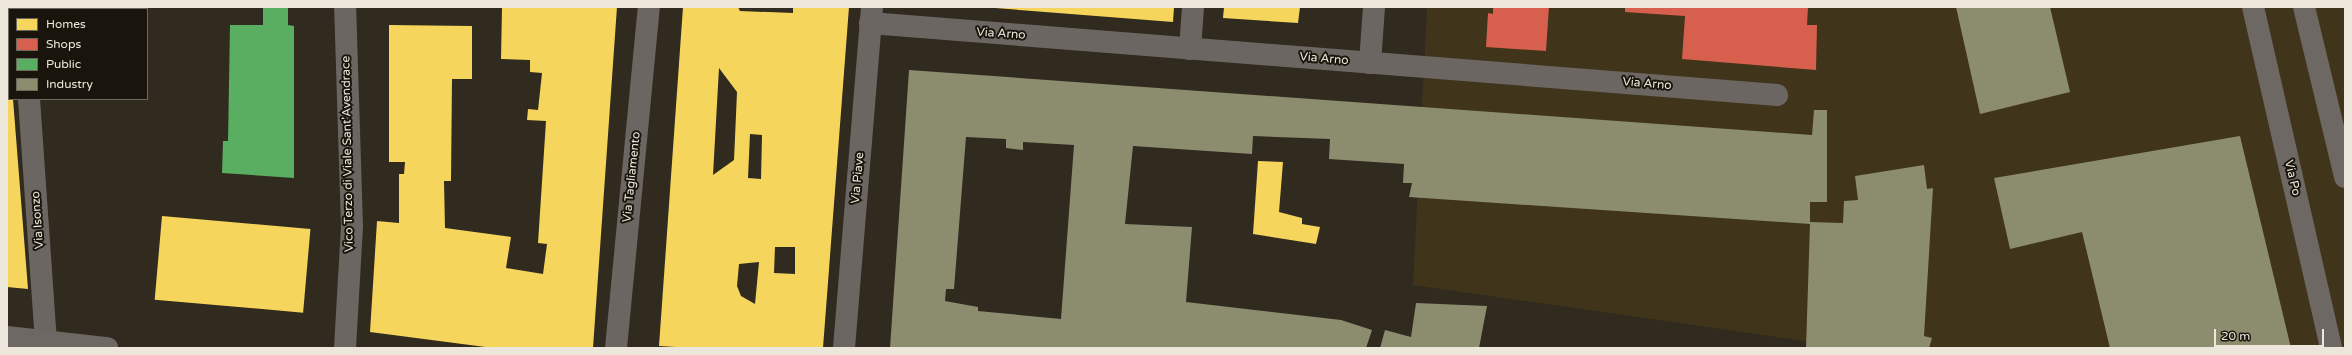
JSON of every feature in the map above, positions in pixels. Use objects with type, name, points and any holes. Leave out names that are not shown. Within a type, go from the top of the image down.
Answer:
[{"type":"main road","name":"Via Po","points":[[2253,7],[2331,348]]},
{"type":"main road","points":[[2304,7],[2345,177]]},
{"type":"main road","points":[[7,337],[107,348]]},
{"type":"street","name":"Vico Terzo di Viale Sant'Avendrace","points":[[345,7],[352,226],[345,348]]},
{"type":"street","name":"Via Tagliamento","points":[[616,348],[649,7]]},
{"type":"street","points":[[1190,49],[1192,7]]},
{"type":"street","points":[[1370,63],[1374,7]]},
{"type":"street","name":"Via Arno","points":[[871,15],[1190,49],[1777,95]]},
{"type":"street","name":"Via Piave","points":[[844,348],[871,15]]},
{"type":"street","name":"Via Isonzo","points":[[29,100],[46,342]]},
{"type":"shaded area","points":[[1427,7],[2345,7],[2345,348],[1826,348],[1826,344],[1413,285]]},
{"type":"building: Homes","points":[[502,7],[617,7],[593,348],[493,348],[370,332],[377,221],[399,223],[399,174],[404,174],[405,162],[389,162],[389,25],[472,26],[472,79],[452,79],[451,181],[444,181],[445,228],[511,237],[506,268],[543,274],[547,244],[538,243],[546,121],[527,120],[528,109],[538,110],[542,73],[530,72],[530,60],[501,59]]},
{"type":"building: Homes","points":[[683,7],[738,7],[740,11],[793,13],[793,7],[849,7],[823,348],[692,348],[659,346]],"holes":[[[719,68],[737,92],[734,160],[713,175]],[[750,134],[762,135],[761,179],[748,178]],[[775,247],[795,247],[795,274],[774,273]],[[759,262],[755,304],[741,296],[737,286],[739,264]]]},
{"type":"building: Homes","points":[[982,7],[1174,7],[1173,22]]},
{"type":"building: Homes","points":[[1224,7],[1300,7],[1298,23],[1223,18]]},
{"type":"building: Homes","points":[[7,30],[8,100],[13,100],[28,289],[7,287]]},
{"type":"building: Homes","points":[[1258,161],[1283,162],[1279,212],[1302,218],[1302,224],[1320,227],[1316,244],[1253,234]]},
{"type":"building: Homes","points":[[162,216],[310,229],[303,313],[155,300]]},
{"type":"building: Shops","points":[[1493,7],[1549,7],[1546,51],[1486,47],[1488,13],[1493,14]]},
{"type":"building: Shops","points":[[1625,7],[1808,7],[1807,25],[1817,25],[1816,70],[1682,59],[1685,16],[1625,12]]},
{"type":"building: Public","points":[[263,7],[288,7],[288,25],[294,26],[294,178],[222,173],[223,141],[228,141],[230,25],[263,25]]},
{"type":"building: Industry","points":[[1956,7],[2050,7],[2070,92],[1980,114]]},
{"type":"building: Industry","points":[[909,70],[1812,135],[1814,110],[1827,110],[1827,202],[1810,202],[1810,222],[1843,223],[1844,201],[1858,200],[1855,176],[1924,165],[1927,189],[1933,188],[1924,336],[1932,338],[1929,348],[1806,348],[1810,224],[1409,197],[1412,183],[1403,183],[1404,164],[1329,159],[1330,139],[1253,136],[1252,154],[1133,146],[1125,224],[1192,227],[1186,302],[1341,320],[1372,330],[1366,348],[890,348]],"holes":[[[966,137],[1006,139],[1006,148],[1023,150],[1023,142],[1074,145],[1061,319],[978,311],[978,307],[945,301],[946,289],[954,289]]]},
{"type":"building: Industry","points":[[2240,136],[2291,348],[2110,348],[2082,232],[2010,249],[1994,178]]},
{"type":"building: Industry","points":[[1416,303],[1487,306],[1479,348],[1380,348],[1385,330],[1411,337]]}]
